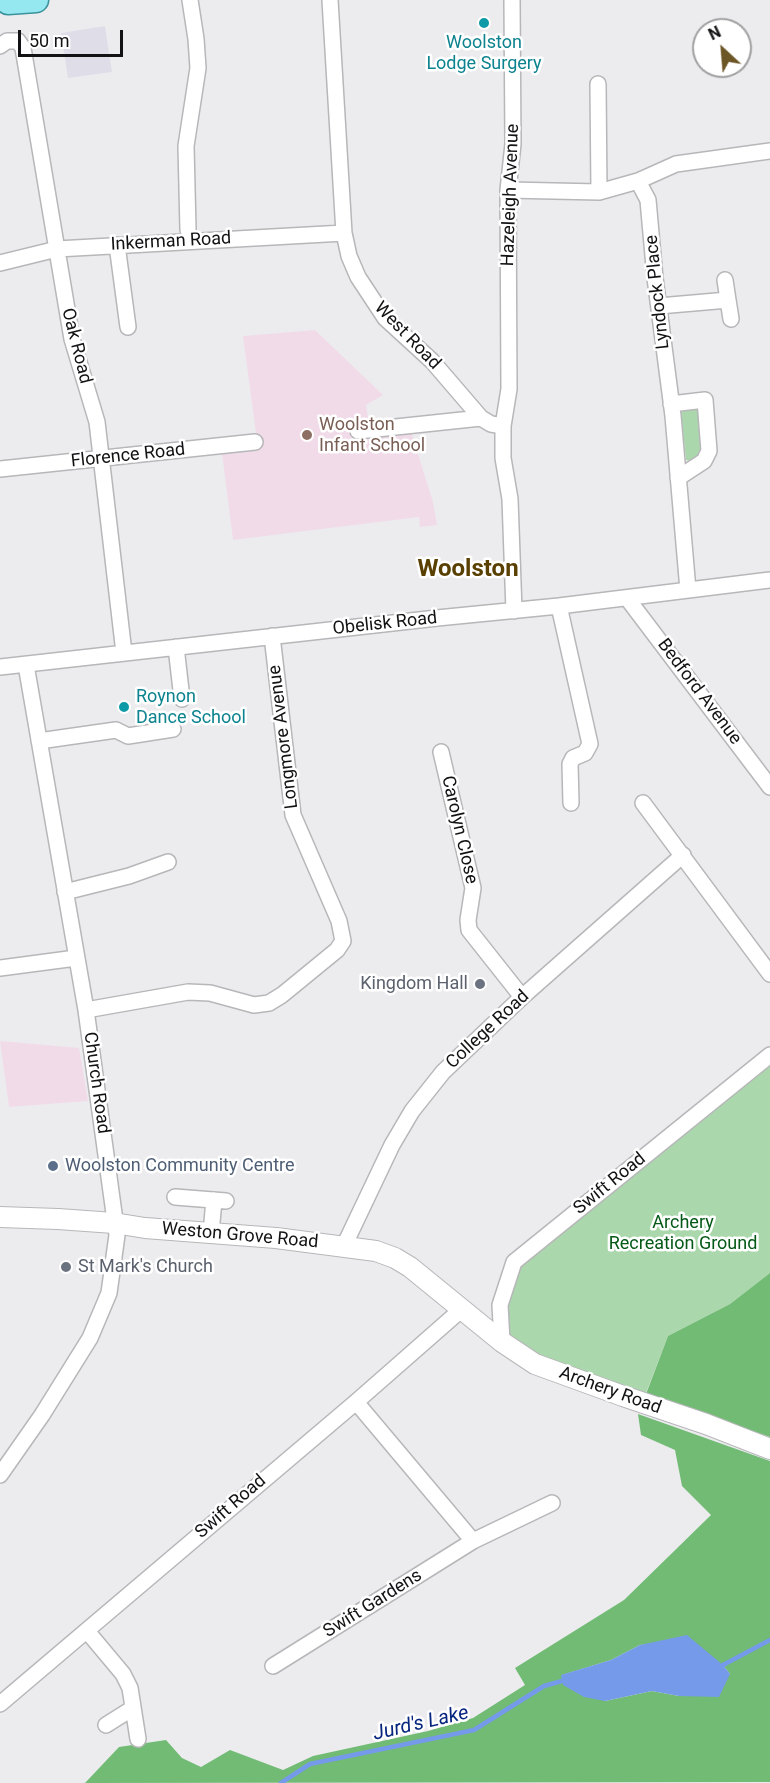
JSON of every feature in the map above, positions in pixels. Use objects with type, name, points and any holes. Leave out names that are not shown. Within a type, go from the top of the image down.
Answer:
[{"type":"main road","points":[[6,4],[36,0]]},
{"type":"street","points":[[188,230],[186,146],[198,68],[190,0]]},
{"type":"street","name":"West Road","points":[[330,0],[344,233],[349,256],[370,298],[385,318],[445,375],[481,418]]},
{"type":"street","name":"Hazeleigh Avenue","points":[[503,426],[509,389],[508,190],[513,144],[512,0]]},
{"type":"street","name":"Oak Road","points":[[0,46],[8,41],[18,41],[23,48],[72,339],[97,422],[124,652]]},
{"type":"street","points":[[598,84],[599,192]]},
{"type":"street","points":[[508,190],[599,192],[638,181],[676,164],[770,151]]},
{"type":"street","name":"Lyndock Place","points":[[638,181],[648,200],[671,404],[688,590]]},
{"type":"street","name":"Inkerman Road","points":[[0,263],[57,249],[344,233]]},
{"type":"street","points":[[117,245],[128,327]]},
{"type":"street","points":[[725,280],[731,319]]},
{"type":"street","points":[[659,306],[728,300]]},
{"type":"street","points":[[671,404],[705,400],[709,451],[704,460],[678,478]]},
{"type":"street","points":[[358,431],[481,418],[490,424],[503,426],[503,458],[510,499],[514,610]]},
{"type":"street","name":"Florence Road","points":[[0,470],[255,442]]},
{"type":"street","name":"Obelisk Road","points":[[0,667],[559,606],[770,580]]},
{"type":"street","name":"Bedford Avenue","points":[[627,598],[770,787]]},
{"type":"street","points":[[559,606],[590,744],[585,753],[573,758],[570,764],[572,803]]},
{"type":"street","name":"Longmore Avenue","points":[[86,1010],[188,992],[210,993],[254,1005],[269,1003],[337,950],[343,941],[339,921],[293,815],[272,636]]},
{"type":"street","points":[[176,647],[182,699]]},
{"type":"street","name":"Church Road","points":[[0,1475],[68,1376],[101,1316],[109,1293],[117,1234],[86,1010],[26,664]]},
{"type":"street","points":[[39,741],[116,730],[128,736],[173,729]]},
{"type":"street","name":"Carolyn Close","points":[[441,752],[473,888],[468,920],[470,930],[522,997]]},
{"type":"street","points":[[643,803],[770,974]]},
{"type":"street","name":"College Road","points":[[344,1246],[392,1144],[412,1111],[443,1072],[522,997],[683,855]]},
{"type":"street","points":[[65,892],[129,876],[168,862]]},
{"type":"street","points":[[0,968],[76,958]]},
{"type":"street","name":"Swift Road","points":[[502,1342],[500,1305],[514,1262],[770,1055]]},
{"type":"street","points":[[175,1197],[220,1201],[211,1233]]},
{"type":"street","name":"Weston Grove Road","points":[[0,1217],[114,1223],[376,1251],[410,1267],[462,1309]]},
{"type":"street","name":"Swift Road","points":[[0,1704],[356,1402],[462,1309]]},
{"type":"street","name":"Archery Road","points":[[462,1309],[502,1342],[535,1364],[770,1449]]},
{"type":"street","points":[[356,1402],[473,1541]]},
{"type":"street","name":"Swift Gardens","points":[[273,1666],[473,1541],[552,1503]]},
{"type":"street","points":[[87,1631],[123,1674],[130,1688],[138,1738]]},
{"type":"street","points":[[106,1725],[134,1708]]},
{"type":"shaded area","points":[[105,26],[112,72],[68,78],[61,33]]},
{"type":"shaded area","name":"Woolston Infant School","points":[[315,330],[383,395],[366,405],[368,418],[366,422],[356,423],[358,438],[411,432],[433,502],[437,525],[420,527],[419,517],[233,540],[222,453],[258,448],[243,336]]},
{"type":"shaded area","points":[[0,1041],[79,1048],[88,1101],[9,1107]]},
{"type":"green space","points":[[691,409],[699,410],[703,449],[699,457],[690,461],[686,460],[681,412]]},
{"type":"green space","name":"Archery Recreation Ground","points":[[770,1057],[770,1273],[730,1304],[668,1336],[642,1403],[502,1342],[500,1305],[514,1262]]},
{"type":"green space","points":[[770,1273],[770,1437],[646,1394],[668,1336],[730,1304]]},
{"type":"green space","points":[[638,1414],[770,1461],[770,1782],[85,1783],[119,1747],[166,1740],[182,1758],[201,1767],[230,1750],[283,1770],[313,1756],[428,1731],[473,1718],[525,1685],[515,1668],[624,1600],[711,1515],[682,1486],[675,1450],[641,1435]],"holes":[[[650,1644],[723,1665],[730,1674],[679,1696],[652,1691],[605,1701],[562,1675],[611,1660],[640,1645]]]},
{"type":"water","points":[[687,1635],[723,1665],[730,1674],[719,1697],[679,1696],[652,1691],[605,1701],[584,1697],[563,1685],[561,1675],[611,1660],[640,1645]]},
{"type":"waterway","points":[[723,1665],[770,1640]]},
{"type":"waterway","name":"Jurd's Lake","points":[[281,1783],[310,1764],[474,1730],[544,1686],[562,1681]]},
{"type":"place","name":"Woolston Lodge Surgery","points":[[484,23]]},
{"type":"place","name":"Woolston Infant School","points":[[307,435]]},
{"type":"place","name":"Roynon Dance School","points":[[124,707]]},
{"type":"place","name":"Kingdom Hall","points":[[480,984]]},
{"type":"place","name":"Woolston Community Centre","points":[[53,1166]]},
{"type":"place","name":"St Mark's Church","points":[[66,1267]]},
{"type":"district","name":"Woolston","points":[[468,570]]}]
